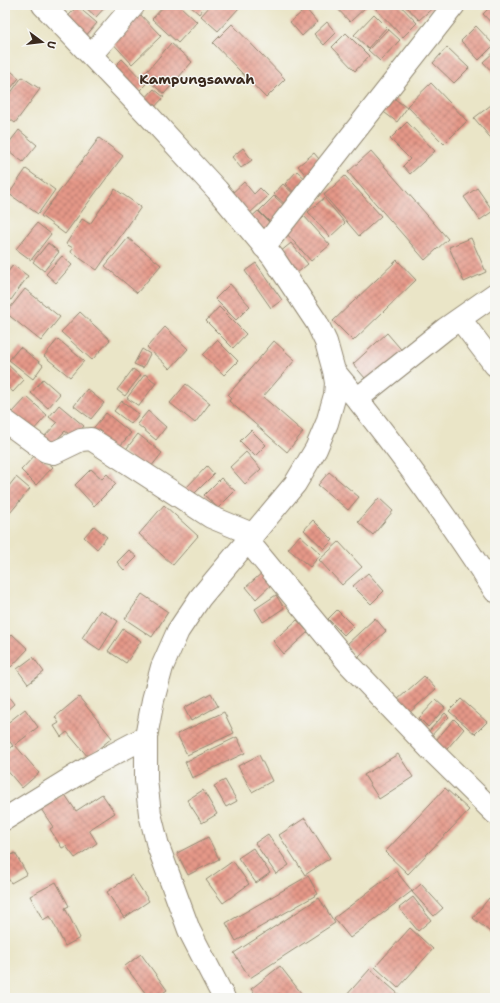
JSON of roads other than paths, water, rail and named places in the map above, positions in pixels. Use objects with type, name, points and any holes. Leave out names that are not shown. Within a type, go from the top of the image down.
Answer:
[{"type":"street","points":[[43,5],[150,117],[217,190],[273,257],[317,323],[326,342],[334,371],[336,383],[335,394],[327,422],[316,449],[295,484],[200,598],[178,631],[160,674],[152,700],[146,737],[146,780],[150,814],[158,846],[189,930],[224,998]]},
{"type":"street","points":[[91,55],[134,5]]},
{"type":"street","points":[[264,247],[454,5]]},
{"type":"street","points":[[357,398],[495,294]]},
{"type":"street","points":[[460,319],[495,365]]},
{"type":"street","points":[[334,371],[357,398],[451,526],[495,591]]},
{"type":"street","points":[[5,421],[46,451],[54,453],[81,440],[91,439],[211,517],[250,537],[351,666],[431,750],[495,813]]},
{"type":"street","points":[[5,819],[90,766],[146,737]]},
{"type":"district","name":"Kampungsawah","points":[[197,79]]}]
